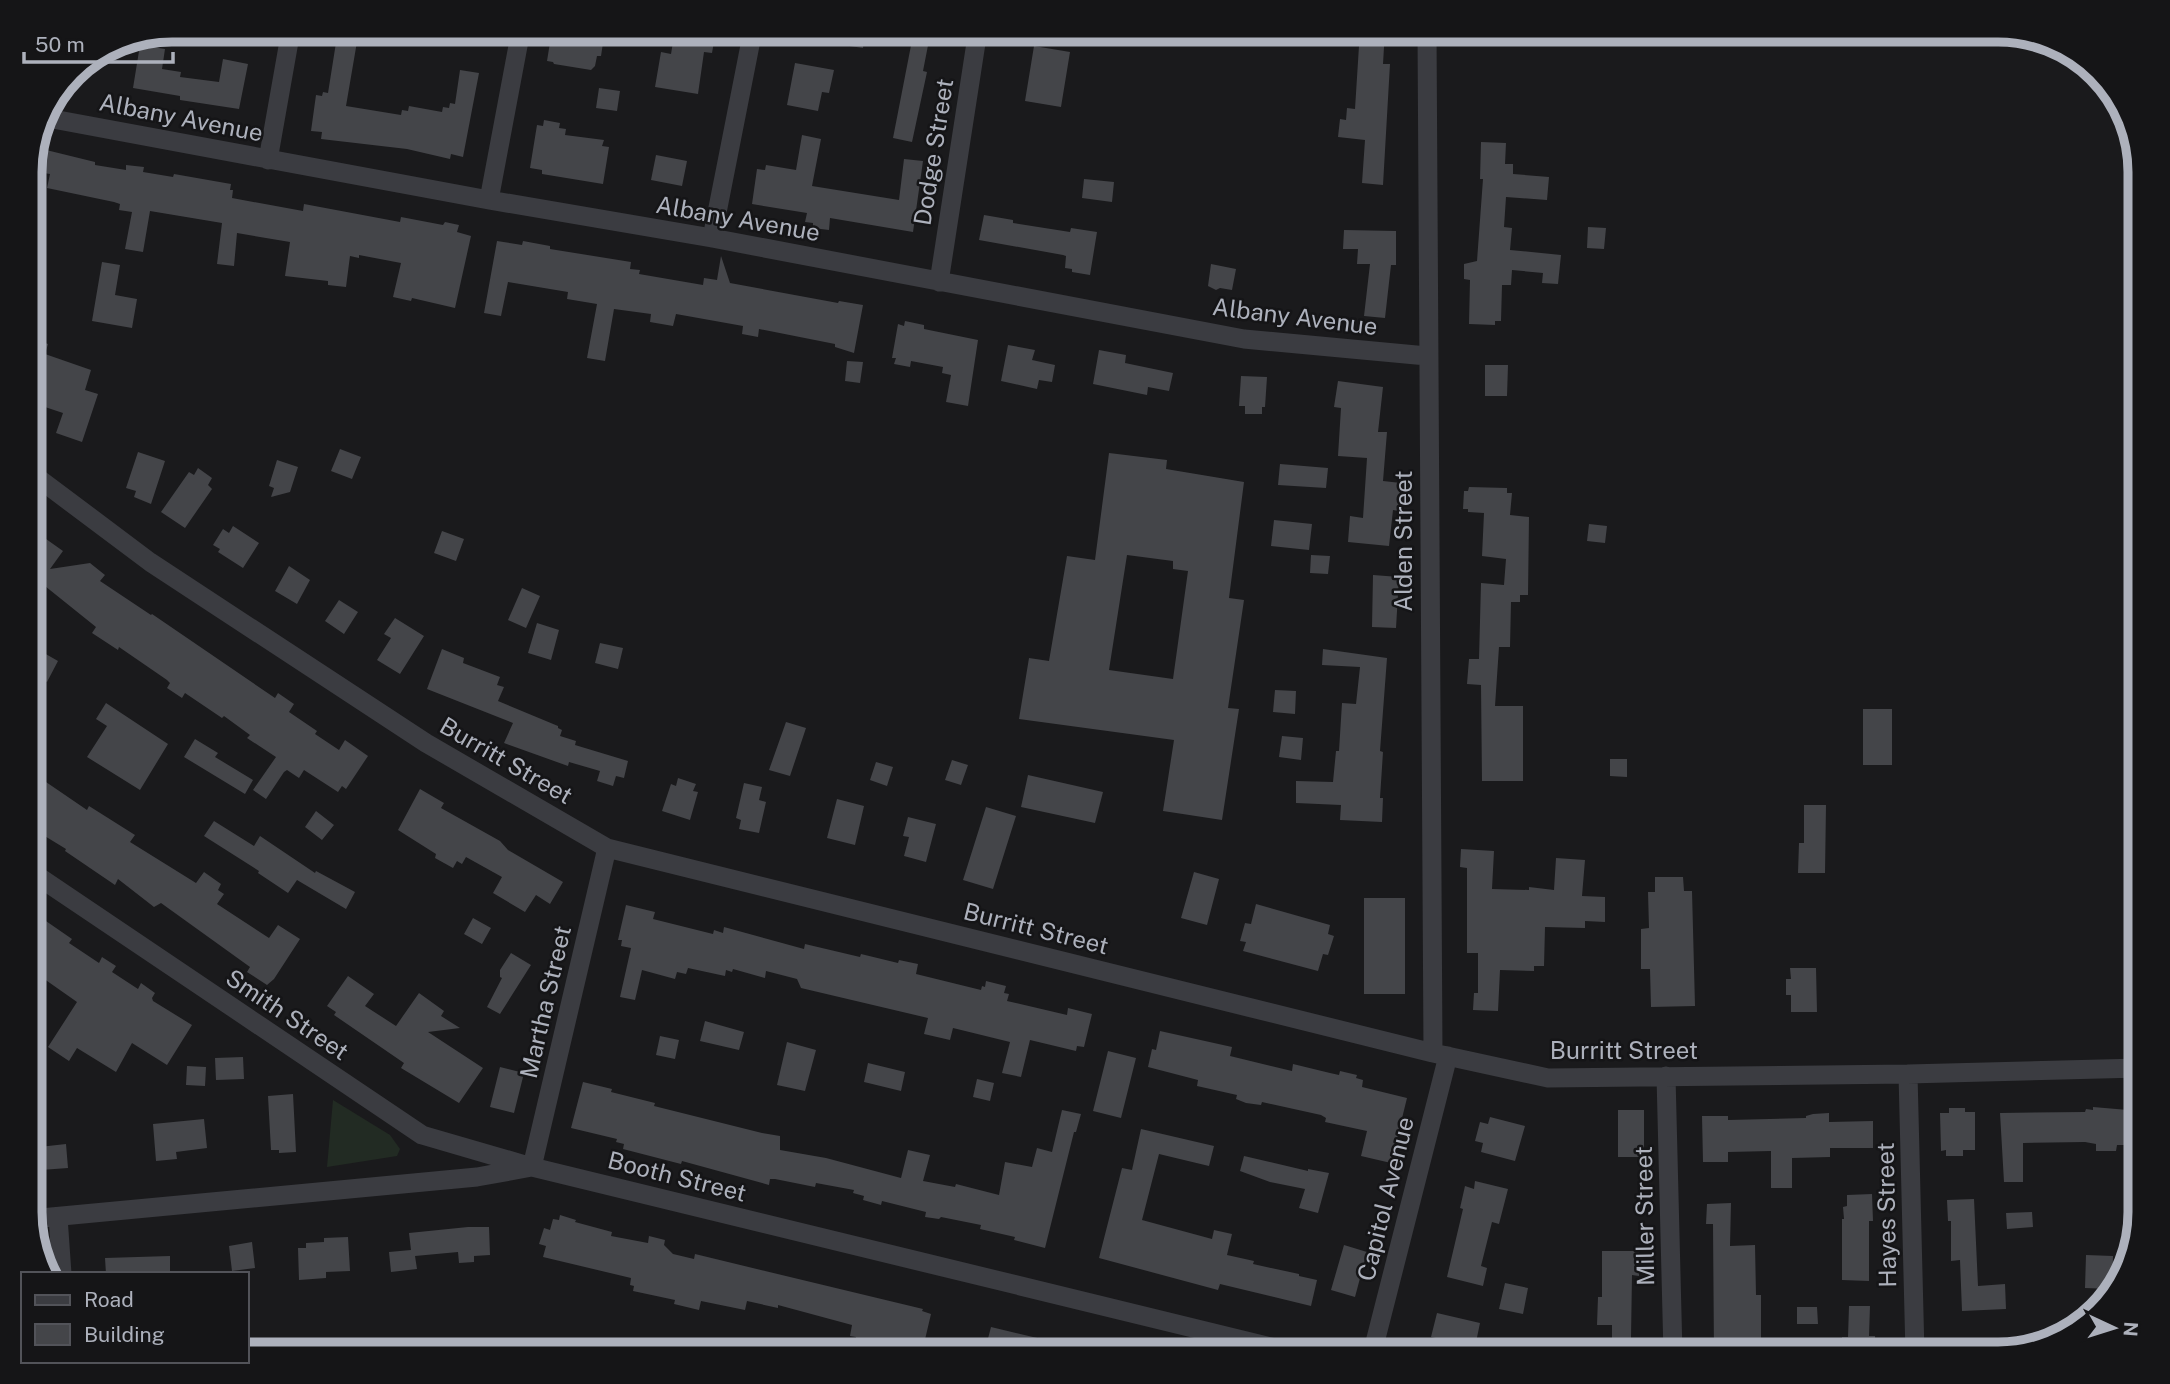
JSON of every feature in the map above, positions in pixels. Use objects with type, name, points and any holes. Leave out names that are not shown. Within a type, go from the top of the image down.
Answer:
[{"type":"street","points":[[268,160],[289,42]]},
{"type":"street","points":[[489,200],[519,42]]},
{"type":"street","points":[[712,238],[751,42]]},
{"type":"street","name":"Dodge Street","points":[[939,282],[976,42]]},
{"type":"street","name":"Alden Street","points":[[1427,42],[1427,356],[1441,1054]]},
{"type":"street","name":"Albany Avenue","points":[[53,119],[489,200],[712,238],[1244,339],[1427,356]]},
{"type":"street","name":"Burritt Street","points":[[42,481],[144,558],[402,728],[607,848],[1548,1078],[2128,1068]]},
{"type":"street","name":"Martha Street","points":[[532,1167],[607,848]]},
{"type":"street","name":"Smith Street","points":[[42,879],[422,1135],[532,1167]]},
{"type":"street","name":"Capitol Avenue","points":[[1375,1342],[1441,1054]]},
{"type":"street","name":"Hayes Street","points":[[1908,1074],[1915,1342]]},
{"type":"street","name":"Miller Street","points":[[1666,1076],[1673,1342]]},
{"type":"street","name":"Booth Street","points":[[42,1218],[477,1177],[532,1167],[1251,1342]]},
{"type":"street","points":[[58,1217],[62,1272]]},
{"type":"shaded area","points":[[333,1100],[390,1135],[400,1149],[397,1156],[327,1167]]},
{"type":"building","points":[[336,42],[357,42],[346,106],[401,115],[402,110],[408,111],[409,106],[442,112],[443,107],[449,108],[450,103],[455,104],[460,70],[479,73],[463,157],[451,154],[450,159],[407,149],[321,139],[322,132],[311,131],[316,95],[328,93]]},
{"type":"building","points":[[550,42],[603,42],[601,56],[597,56],[595,66],[591,70],[547,61]]},
{"type":"building","points":[[673,42],[714,42],[712,53],[704,52],[698,94],[655,87],[661,52],[671,54]]},
{"type":"building","points":[[843,42],[864,42],[863,48],[843,45]]},
{"type":"building","points":[[912,42],[929,42],[923,71],[927,72],[912,142],[893,138]]},
{"type":"building","points":[[1359,42],[1384,42],[1383,64],[1390,64],[1383,185],[1362,183],[1365,140],[1338,137],[1340,119],[1346,120],[1347,108],[1355,109]]},
{"type":"building","points":[[141,45],[165,49],[162,69],[181,72],[180,77],[219,82],[223,59],[248,64],[239,109],[180,100],[180,96],[133,88]]},
{"type":"building","points":[[1034,46],[1070,52],[1061,107],[1025,101]]},
{"type":"building","points":[[795,63],[834,70],[829,93],[822,92],[818,111],[787,105]]},
{"type":"building","points":[[599,88],[620,91],[617,111],[596,108]]},
{"type":"building","points":[[544,120],[560,123],[559,128],[566,129],[565,135],[604,140],[602,146],[609,147],[603,184],[542,174],[542,170],[530,168],[537,125],[543,126]]},
{"type":"building","points":[[802,135],[821,139],[812,186],[899,200],[904,159],[923,161],[913,232],[830,218],[829,230],[813,228],[813,223],[805,222],[807,213],[752,204],[757,169],[765,170],[766,165],[796,170]]},
{"type":"building","points":[[1481,142],[1506,143],[1505,164],[1513,164],[1513,174],[1549,177],[1547,200],[1506,197],[1504,227],[1512,228],[1510,250],[1561,255],[1558,284],[1542,283],[1543,273],[1512,270],[1511,285],[1502,285],[1501,321],[1495,321],[1495,325],[1469,324],[1470,280],[1464,279],[1464,264],[1477,261],[1483,179],[1480,179]]},
{"type":"building","points":[[44,149],[95,162],[95,165],[126,170],[126,165],[144,167],[143,172],[173,177],[174,174],[231,184],[232,198],[303,211],[304,204],[400,222],[401,217],[443,225],[445,222],[459,225],[457,232],[471,236],[455,308],[412,298],[411,301],[393,297],[401,263],[359,255],[359,258],[350,256],[346,287],[328,285],[328,281],[285,276],[290,242],[237,233],[234,266],[217,264],[222,223],[150,211],[143,252],[125,249],[132,212],[119,210],[120,204],[114,202],[47,188],[50,174],[42,173]]},
{"type":"building","points":[[656,155],[687,161],[682,186],[651,180]]},
{"type":"building","points":[[1084,179],[1114,182],[1112,202],[1082,198]]},
{"type":"building","points":[[984,215],[1013,220],[1013,223],[1070,232],[1071,228],[1097,232],[1090,275],[1065,268],[1066,256],[1063,255],[979,240]]},
{"type":"building","points":[[1588,227],[1606,228],[1604,249],[1587,248]]},
{"type":"building","points":[[1344,230],[1396,231],[1396,265],[1391,265],[1385,318],[1364,316],[1370,264],[1357,264],[1358,249],[1343,249]]},
{"type":"building","points":[[497,241],[522,245],[523,241],[550,246],[550,249],[631,262],[630,269],[640,270],[639,274],[703,285],[704,278],[717,280],[721,256],[730,283],[838,303],[863,305],[854,353],[835,347],[835,344],[759,329],[758,337],[742,334],[743,326],[676,314],[673,326],[650,322],[651,314],[614,309],[605,361],[587,358],[597,304],[567,299],[568,292],[508,282],[501,316],[484,313]]},
{"type":"building","points":[[102,262],[120,265],[115,295],[137,299],[132,328],[92,321]]},
{"type":"building","points":[[1211,264],[1236,269],[1232,290],[1216,290],[1208,286]]},
{"type":"building","points":[[905,321],[924,325],[924,329],[978,340],[968,406],[946,402],[951,375],[942,373],[943,367],[911,361],[910,367],[894,364],[896,358],[892,358],[898,324],[904,326]]},
{"type":"building","points":[[42,342],[48,344],[45,354],[91,370],[85,390],[98,394],[82,442],[56,433],[63,413],[42,406]]},
{"type":"building","points":[[1008,345],[1035,350],[1032,360],[1055,365],[1052,382],[1039,380],[1037,389],[1001,381]]},
{"type":"building","points":[[1099,350],[1126,355],[1125,363],[1173,373],[1169,391],[1148,387],[1147,395],[1093,384]]},
{"type":"building","points":[[847,361],[863,362],[860,383],[845,381]]},
{"type":"building","points":[[1485,365],[1508,365],[1507,396],[1485,396]]},
{"type":"building","points":[[1241,376],[1267,377],[1262,414],[1245,414],[1245,406],[1239,406]]},
{"type":"building","points":[[1338,381],[1383,387],[1378,432],[1387,432],[1383,481],[1401,483],[1399,511],[1393,510],[1389,546],[1348,542],[1350,516],[1363,518],[1367,458],[1338,456],[1341,408],[1334,407]]},
{"type":"building","points":[[340,449],[361,457],[352,479],[331,471]]},
{"type":"building","points":[[138,452],[165,461],[151,504],[134,497],[136,491],[126,488]]},
{"type":"building","points":[[1109,453],[1167,460],[1166,469],[1244,482],[1229,598],[1244,600],[1228,708],[1239,709],[1222,820],[1163,811],[1174,740],[1019,719],[1029,658],[1049,661],[1067,556],[1095,560]],"holes":[[[1127,555],[1173,561],[1173,569],[1188,571],[1173,679],[1109,670]]]},
{"type":"building","points":[[277,460],[298,467],[290,492],[271,497],[274,488],[269,486]]},
{"type":"building","points":[[1280,464],[1328,468],[1326,488],[1278,485]]},
{"type":"building","points":[[198,468],[212,478],[208,485],[212,489],[185,528],[161,512],[189,472],[194,475]]},
{"type":"building","points":[[1469,487],[1507,488],[1507,493],[1512,493],[1510,515],[1529,517],[1528,595],[1520,595],[1520,602],[1511,602],[1510,647],[1499,647],[1495,706],[1523,706],[1523,781],[1482,781],[1481,685],[1467,684],[1469,659],[1479,659],[1481,583],[1504,585],[1506,559],[1482,556],[1484,513],[1463,509],[1464,491],[1468,491]]},
{"type":"building","points":[[1274,520],[1312,524],[1309,550],[1271,546]]},
{"type":"building","points":[[1589,524],[1607,526],[1605,543],[1587,541]]},
{"type":"building","points":[[233,526],[259,543],[243,568],[218,552],[220,549],[213,545],[223,529],[229,533]]},
{"type":"building","points":[[442,531],[464,539],[456,561],[434,553]]},
{"type":"building","points":[[42,536],[63,551],[50,569],[90,563],[105,575],[100,581],[275,698],[278,693],[294,704],[289,712],[317,731],[315,734],[339,750],[345,740],[368,756],[346,789],[342,786],[338,792],[304,770],[299,778],[287,770],[266,799],[253,790],[276,757],[247,738],[250,735],[224,716],[222,718],[185,693],[182,698],[167,688],[170,683],[167,680],[119,647],[118,650],[92,633],[96,627],[42,584]]},
{"type":"building","points":[[1311,555],[1330,556],[1328,574],[1310,573]]},
{"type":"building","points":[[289,566],[310,580],[297,604],[275,591]]},
{"type":"building","points":[[1373,575],[1399,577],[1396,628],[1372,627]]},
{"type":"building","points":[[522,588],[540,596],[526,628],[508,620]]},
{"type":"building","points":[[339,600],[358,612],[344,634],[325,621]]},
{"type":"building","points":[[395,618],[424,636],[400,674],[377,660],[391,638],[384,634]]},
{"type":"building","points":[[537,623],[559,630],[551,660],[528,653]]},
{"type":"building","points":[[600,643],[623,648],[618,669],[595,663]]},
{"type":"building","points":[[442,649],[464,658],[463,663],[500,677],[497,685],[504,687],[498,701],[558,726],[562,730],[560,736],[576,741],[575,745],[628,761],[624,778],[616,776],[613,786],[597,781],[600,771],[569,762],[568,766],[504,743],[513,723],[427,689]]},
{"type":"building","points":[[1323,649],[1387,658],[1380,751],[1383,752],[1380,798],[1383,798],[1382,822],[1340,820],[1341,805],[1296,803],[1296,781],[1333,782],[1336,751],[1339,751],[1342,703],[1356,704],[1360,667],[1322,665]]},
{"type":"building","points":[[42,652],[58,661],[47,682],[42,679]]},
{"type":"building","points":[[1275,690],[1296,691],[1295,714],[1273,712]]},
{"type":"building","points":[[106,703],[168,744],[140,790],[87,757],[107,726],[96,719]]},
{"type":"building","points":[[1863,709],[1892,709],[1892,765],[1863,765]]},
{"type":"building","points":[[786,722],[806,728],[790,776],[769,770]]},
{"type":"building","points":[[1282,736],[1303,738],[1301,760],[1279,757]]},
{"type":"building","points":[[195,739],[218,753],[215,757],[253,780],[245,794],[184,757]]},
{"type":"building","points":[[1610,759],[1627,759],[1627,777],[1610,776]]},
{"type":"building","points":[[952,760],[968,765],[961,785],[945,780]]},
{"type":"building","points":[[876,762],[893,767],[887,786],[870,780]]},
{"type":"building","points":[[1028,775],[1103,792],[1095,823],[1021,807]]},
{"type":"building","points":[[678,778],[696,784],[693,791],[698,792],[690,820],[662,811],[671,784],[676,786]]},
{"type":"building","points":[[46,782],[87,810],[89,806],[135,835],[130,842],[196,883],[204,872],[221,884],[218,890],[224,894],[217,904],[269,938],[278,925],[300,939],[274,979],[267,985],[247,972],[250,967],[161,903],[154,907],[118,879],[115,885],[42,834],[43,786]]},
{"type":"building","points":[[744,783],[762,787],[759,800],[766,802],[759,833],[739,829],[741,820],[736,818]]},
{"type":"building","points":[[420,789],[444,803],[441,808],[500,841],[508,850],[563,882],[550,904],[536,895],[525,912],[493,893],[502,877],[466,857],[462,864],[457,861],[453,868],[398,830]]},
{"type":"building","points":[[837,799],[864,806],[855,845],[827,838]]},
{"type":"building","points":[[1804,805],[1826,805],[1825,873],[1798,873],[1799,843],[1804,843]]},
{"type":"building","points":[[986,807],[1016,816],[993,889],[963,880]]},
{"type":"building","points":[[316,811],[334,825],[322,840],[305,827]]},
{"type":"building","points":[[908,817],[936,824],[926,862],[904,856],[909,837],[903,836]]},
{"type":"building","points":[[214,821],[254,846],[260,836],[315,873],[316,871],[355,892],[346,909],[297,880],[288,893],[258,873],[259,871],[204,836]]},
{"type":"building","points":[[1461,849],[1494,851],[1492,889],[1529,890],[1529,887],[1554,890],[1556,858],[1585,860],[1582,896],[1605,897],[1605,922],[1585,921],[1585,928],[1545,927],[1544,966],[1534,966],[1534,971],[1500,970],[1498,1011],[1473,1010],[1474,993],[1478,993],[1478,953],[1467,953],[1467,868],[1460,867]]},
{"type":"building","points":[[1194,872],[1219,879],[1207,925],[1181,918]]},
{"type":"building","points":[[1655,877],[1683,877],[1684,891],[1692,891],[1695,1006],[1651,1007],[1650,969],[1641,969],[1641,929],[1649,928],[1648,892],[1655,892]]},
{"type":"building","points":[[1364,898],[1405,898],[1405,994],[1364,994]]},
{"type":"building","points":[[1256,904],[1330,925],[1328,934],[1334,936],[1328,955],[1323,954],[1318,971],[1243,951],[1246,942],[1240,941],[1245,923],[1251,924]]},
{"type":"building","points":[[626,905],[655,912],[653,919],[713,934],[714,930],[723,933],[724,927],[804,949],[805,944],[860,957],[861,954],[898,963],[899,960],[918,964],[916,974],[981,990],[986,981],[1006,986],[1004,993],[1009,994],[1007,1001],[1067,1015],[1068,1008],[1092,1014],[1084,1047],[1077,1046],[1076,1051],[1030,1040],[1021,1077],[1002,1073],[1010,1042],[953,1028],[950,1040],[924,1034],[928,1018],[801,988],[797,979],[766,971],[765,978],[733,969],[732,972],[726,970],[725,976],[688,968],[686,974],[677,972],[675,979],[642,970],[635,1000],[620,997],[631,948],[621,946],[622,940],[618,940]]},
{"type":"building","points":[[42,918],[72,939],[69,943],[99,963],[102,957],[116,966],[112,972],[138,989],[141,983],[155,993],[153,1001],[192,1025],[167,1065],[132,1043],[116,1072],[77,1048],[69,1061],[48,1047],[77,1002],[42,977]]},
{"type":"building","points":[[473,918],[491,928],[482,944],[464,934]]},
{"type":"building","points":[[511,953],[531,965],[500,1014],[487,1007],[502,978],[500,970]]},
{"type":"building","points":[[1790,968],[1816,968],[1817,1012],[1791,1012],[1791,995],[1786,995],[1786,979],[1791,979]]},
{"type":"building","points":[[348,976],[374,994],[365,1006],[396,1026],[419,993],[444,1011],[441,1016],[460,1028],[428,1032],[483,1068],[459,1103],[401,1068],[404,1063],[334,1015],[336,1012],[327,1006]]},
{"type":"building","points":[[705,1021],[744,1032],[739,1050],[700,1041]]},
{"type":"building","points":[[1160,1031],[1232,1047],[1230,1056],[1292,1071],[1293,1064],[1339,1075],[1340,1071],[1357,1075],[1356,1078],[1363,1080],[1362,1087],[1407,1098],[1391,1163],[1361,1156],[1367,1131],[1325,1122],[1326,1118],[1321,1115],[1262,1102],[1261,1105],[1246,1103],[1236,1099],[1237,1095],[1197,1086],[1198,1080],[1148,1067],[1152,1049],[1156,1050]]},
{"type":"building","points":[[660,1036],[679,1040],[675,1059],[656,1055]]},
{"type":"building","points":[[787,1042],[816,1050],[805,1091],[777,1085]]},
{"type":"building","points":[[1108,1051],[1136,1058],[1121,1118],[1093,1111]]},
{"type":"building","points":[[243,1057],[244,1079],[216,1080],[215,1058]]},
{"type":"building","points":[[868,1063],[905,1072],[901,1091],[864,1082]]},
{"type":"building","points":[[187,1066],[206,1067],[205,1086],[186,1085]]},
{"type":"building","points":[[500,1067],[524,1073],[514,1113],[490,1107]]},
{"type":"building","points":[[977,1079],[994,1083],[990,1101],[973,1097]]},
{"type":"building","points":[[583,1082],[655,1103],[654,1106],[780,1136],[780,1150],[826,1158],[901,1178],[908,1150],[930,1155],[923,1181],[955,1187],[956,1184],[999,1195],[1005,1162],[1032,1167],[1037,1148],[1052,1152],[1062,1110],[1081,1114],[1045,1248],[1014,1240],[1015,1237],[980,1229],[981,1225],[941,1217],[925,1217],[926,1212],[882,1201],[881,1205],[863,1200],[864,1196],[853,1193],[854,1190],[816,1183],[815,1187],[775,1179],[770,1179],[769,1185],[682,1161],[681,1164],[623,1149],[624,1144],[616,1142],[617,1139],[571,1128]]},
{"type":"building","points":[[293,1094],[296,1152],[279,1153],[279,1150],[271,1150],[268,1096]]},
{"type":"building","points":[[2093,1107],[2128,1110],[2127,1145],[2117,1145],[2116,1151],[2096,1151],[2096,1144],[2085,1142],[2023,1143],[2023,1182],[2004,1182],[2000,1113],[2085,1112],[2086,1109],[2093,1110]]},
{"type":"building","points":[[1949,1108],[1965,1108],[1965,1112],[1975,1112],[1975,1150],[1963,1150],[1963,1156],[1946,1156],[1946,1150],[1941,1151],[1940,1113],[1949,1113]]},
{"type":"building","points":[[1618,1110],[1644,1110],[1644,1157],[1618,1157]]},
{"type":"building","points":[[1829,1113],[1829,1122],[1873,1121],[1873,1148],[1830,1148],[1830,1157],[1792,1158],[1792,1188],[1771,1188],[1771,1151],[1728,1152],[1728,1162],[1703,1162],[1702,1116],[1728,1116],[1728,1120],[1806,1118],[1813,1114]]},
{"type":"building","points":[[1490,1117],[1525,1126],[1515,1161],[1481,1152],[1483,1143],[1475,1141],[1480,1122],[1488,1124]]},
{"type":"building","points":[[204,1119],[207,1148],[176,1152],[177,1159],[156,1161],[153,1124]]},
{"type":"building","points":[[1141,1129],[1214,1146],[1209,1166],[1159,1154],[1142,1220],[1212,1239],[1214,1230],[1232,1234],[1227,1255],[1317,1280],[1311,1306],[1220,1284],[1218,1290],[1099,1258],[1122,1168],[1132,1170]]},
{"type":"building","points":[[66,1144],[68,1168],[42,1170],[42,1147]]},
{"type":"building","points":[[1244,1156],[1308,1171],[1329,1173],[1318,1213],[1299,1208],[1305,1189],[1270,1182],[1240,1171]]},
{"type":"building","points":[[1475,1181],[1508,1189],[1499,1224],[1492,1222],[1481,1266],[1487,1268],[1483,1286],[1447,1277],[1463,1209],[1460,1208],[1465,1186],[1474,1189]]},
{"type":"building","points":[[1872,1194],[1869,1281],[1842,1280],[1842,1219],[1843,1207],[1847,1206],[1847,1195]]},
{"type":"building","points":[[1974,1199],[1978,1286],[2005,1284],[2006,1309],[1962,1311],[1960,1260],[1951,1261],[1951,1221],[1948,1221],[1947,1200]]},
{"type":"building","points":[[1731,1203],[1730,1246],[1755,1245],[1756,1295],[1761,1295],[1761,1342],[1714,1342],[1713,1224],[1706,1224],[1707,1204]]},
{"type":"building","points":[[2032,1212],[2033,1227],[2007,1229],[2006,1213]]},
{"type":"building","points":[[560,1215],[612,1232],[611,1236],[648,1243],[649,1236],[665,1240],[664,1245],[673,1254],[694,1259],[695,1254],[923,1309],[922,1311],[931,1314],[924,1342],[855,1342],[856,1337],[850,1336],[852,1325],[778,1305],[778,1308],[747,1301],[745,1310],[701,1301],[699,1310],[674,1304],[675,1300],[633,1291],[631,1278],[543,1257],[546,1246],[539,1244],[544,1228],[550,1230],[553,1219],[559,1220]]},
{"type":"building","points":[[489,1227],[490,1255],[474,1256],[474,1262],[459,1263],[458,1252],[415,1256],[417,1269],[391,1272],[389,1252],[411,1250],[409,1233]]},
{"type":"building","points":[[348,1237],[350,1271],[326,1272],[326,1278],[299,1280],[298,1248],[306,1248],[306,1243],[324,1242],[324,1238]]},
{"type":"building","points":[[252,1242],[255,1268],[232,1271],[229,1246]]},
{"type":"building","points":[[1344,1245],[1367,1252],[1355,1297],[1331,1290]]},
{"type":"building","points":[[1602,1251],[1639,1251],[1639,1276],[1632,1275],[1631,1338],[1634,1338],[1634,1342],[1612,1342],[1612,1325],[1597,1325],[1598,1297],[1602,1297]]},
{"type":"building","points":[[2086,1255],[2113,1256],[2112,1273],[2103,1289],[2085,1288]]},
{"type":"building","points":[[170,1256],[170,1272],[106,1272],[105,1258]]},
{"type":"building","points":[[1505,1283],[1528,1288],[1523,1314],[1499,1309]]},
{"type":"building","points":[[1849,1306],[1870,1306],[1869,1336],[1875,1336],[1875,1342],[1842,1342],[1842,1337],[1848,1337]]},
{"type":"building","points":[[1797,1307],[1817,1307],[1818,1324],[1797,1324]]},
{"type":"building","points":[[1437,1313],[1480,1323],[1476,1342],[1453,1342],[1431,1337]]},
{"type":"building","points":[[991,1327],[1054,1342],[987,1342]]}]
